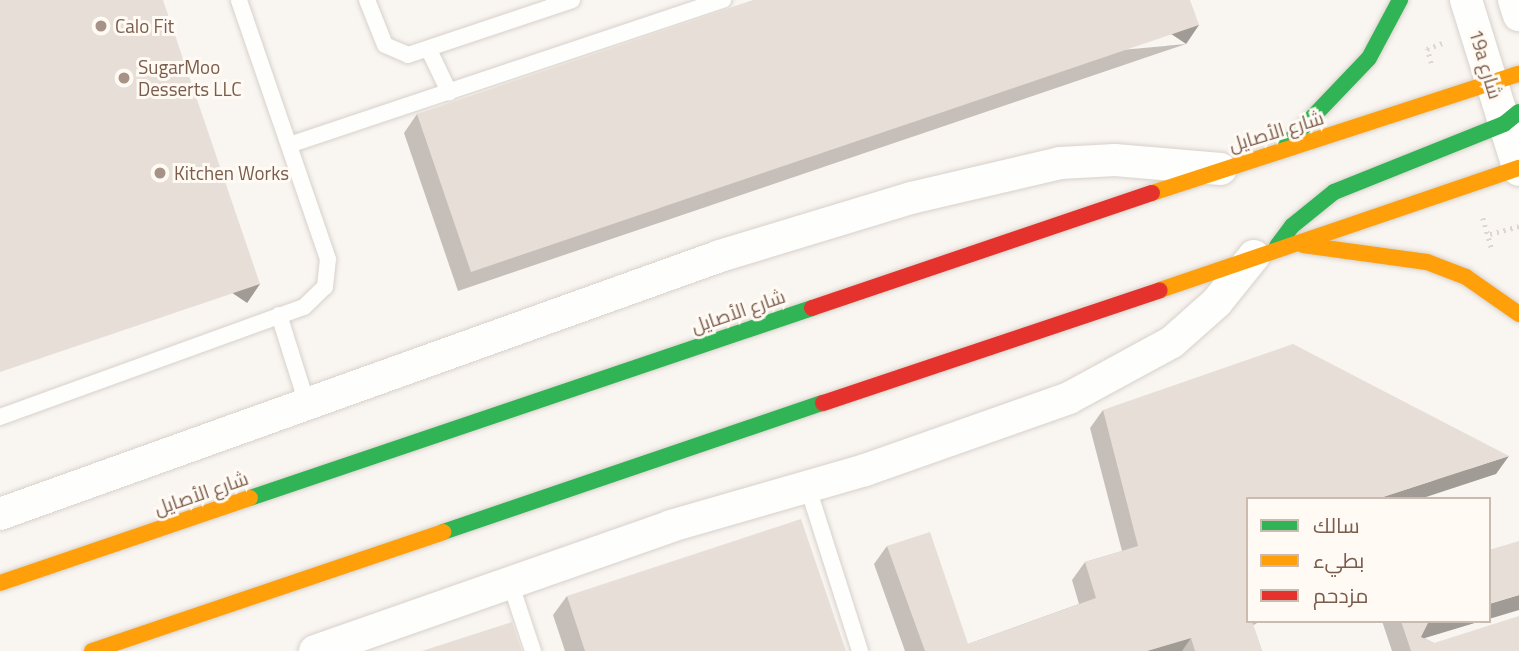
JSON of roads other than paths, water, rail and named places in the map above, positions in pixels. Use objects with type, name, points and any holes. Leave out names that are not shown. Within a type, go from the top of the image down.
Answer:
[{"type":"main road","points":[[1279,152],[1369,58],[1400,0]]},
{"type":"main road","name":"شارع الأصايل","points":[[0,583],[1223,169],[1505,79]]},
{"type":"main road","points":[[1274,249],[1292,226],[1335,192],[1512,118]]},
{"type":"main road","points":[[92,651],[1519,168]]},
{"type":"main road","points":[[1274,249],[1427,262],[1466,277],[1519,314]]},
{"type":"street","name":"19a شارع","points":[[1466,0],[1505,79],[1519,168]]},
{"type":"street","points":[[1514,0],[1519,15]]},
{"type":"street","points":[[0,514],[308,407],[720,256],[1006,172],[1115,160],[1223,169]]},
{"type":"street","points":[[315,651],[511,585],[671,526],[808,488],[1014,418],[1121,373],[1181,334],[1274,249]]},
{"type":"lane","points":[[0,417],[279,315],[320,296],[329,268],[239,0]]},
{"type":"lane","points":[[367,0],[380,35],[393,52],[408,55],[572,0]]},
{"type":"lane","points":[[289,145],[723,0]]},
{"type":"lane","points":[[429,50],[449,92]]},
{"type":"lane","points":[[279,315],[308,407]]},
{"type":"lane","points":[[808,488],[860,651]]},
{"type":"lane","points":[[511,585],[533,651]]},
{"type":"place","name":"Calo Fit","points":[[101,26]]},
{"type":"place","name":"SugarMoo Desserts LLC","points":[[124,78]]},
{"type":"place","name":"Kitchen Works","points":[[160,173]]}]
